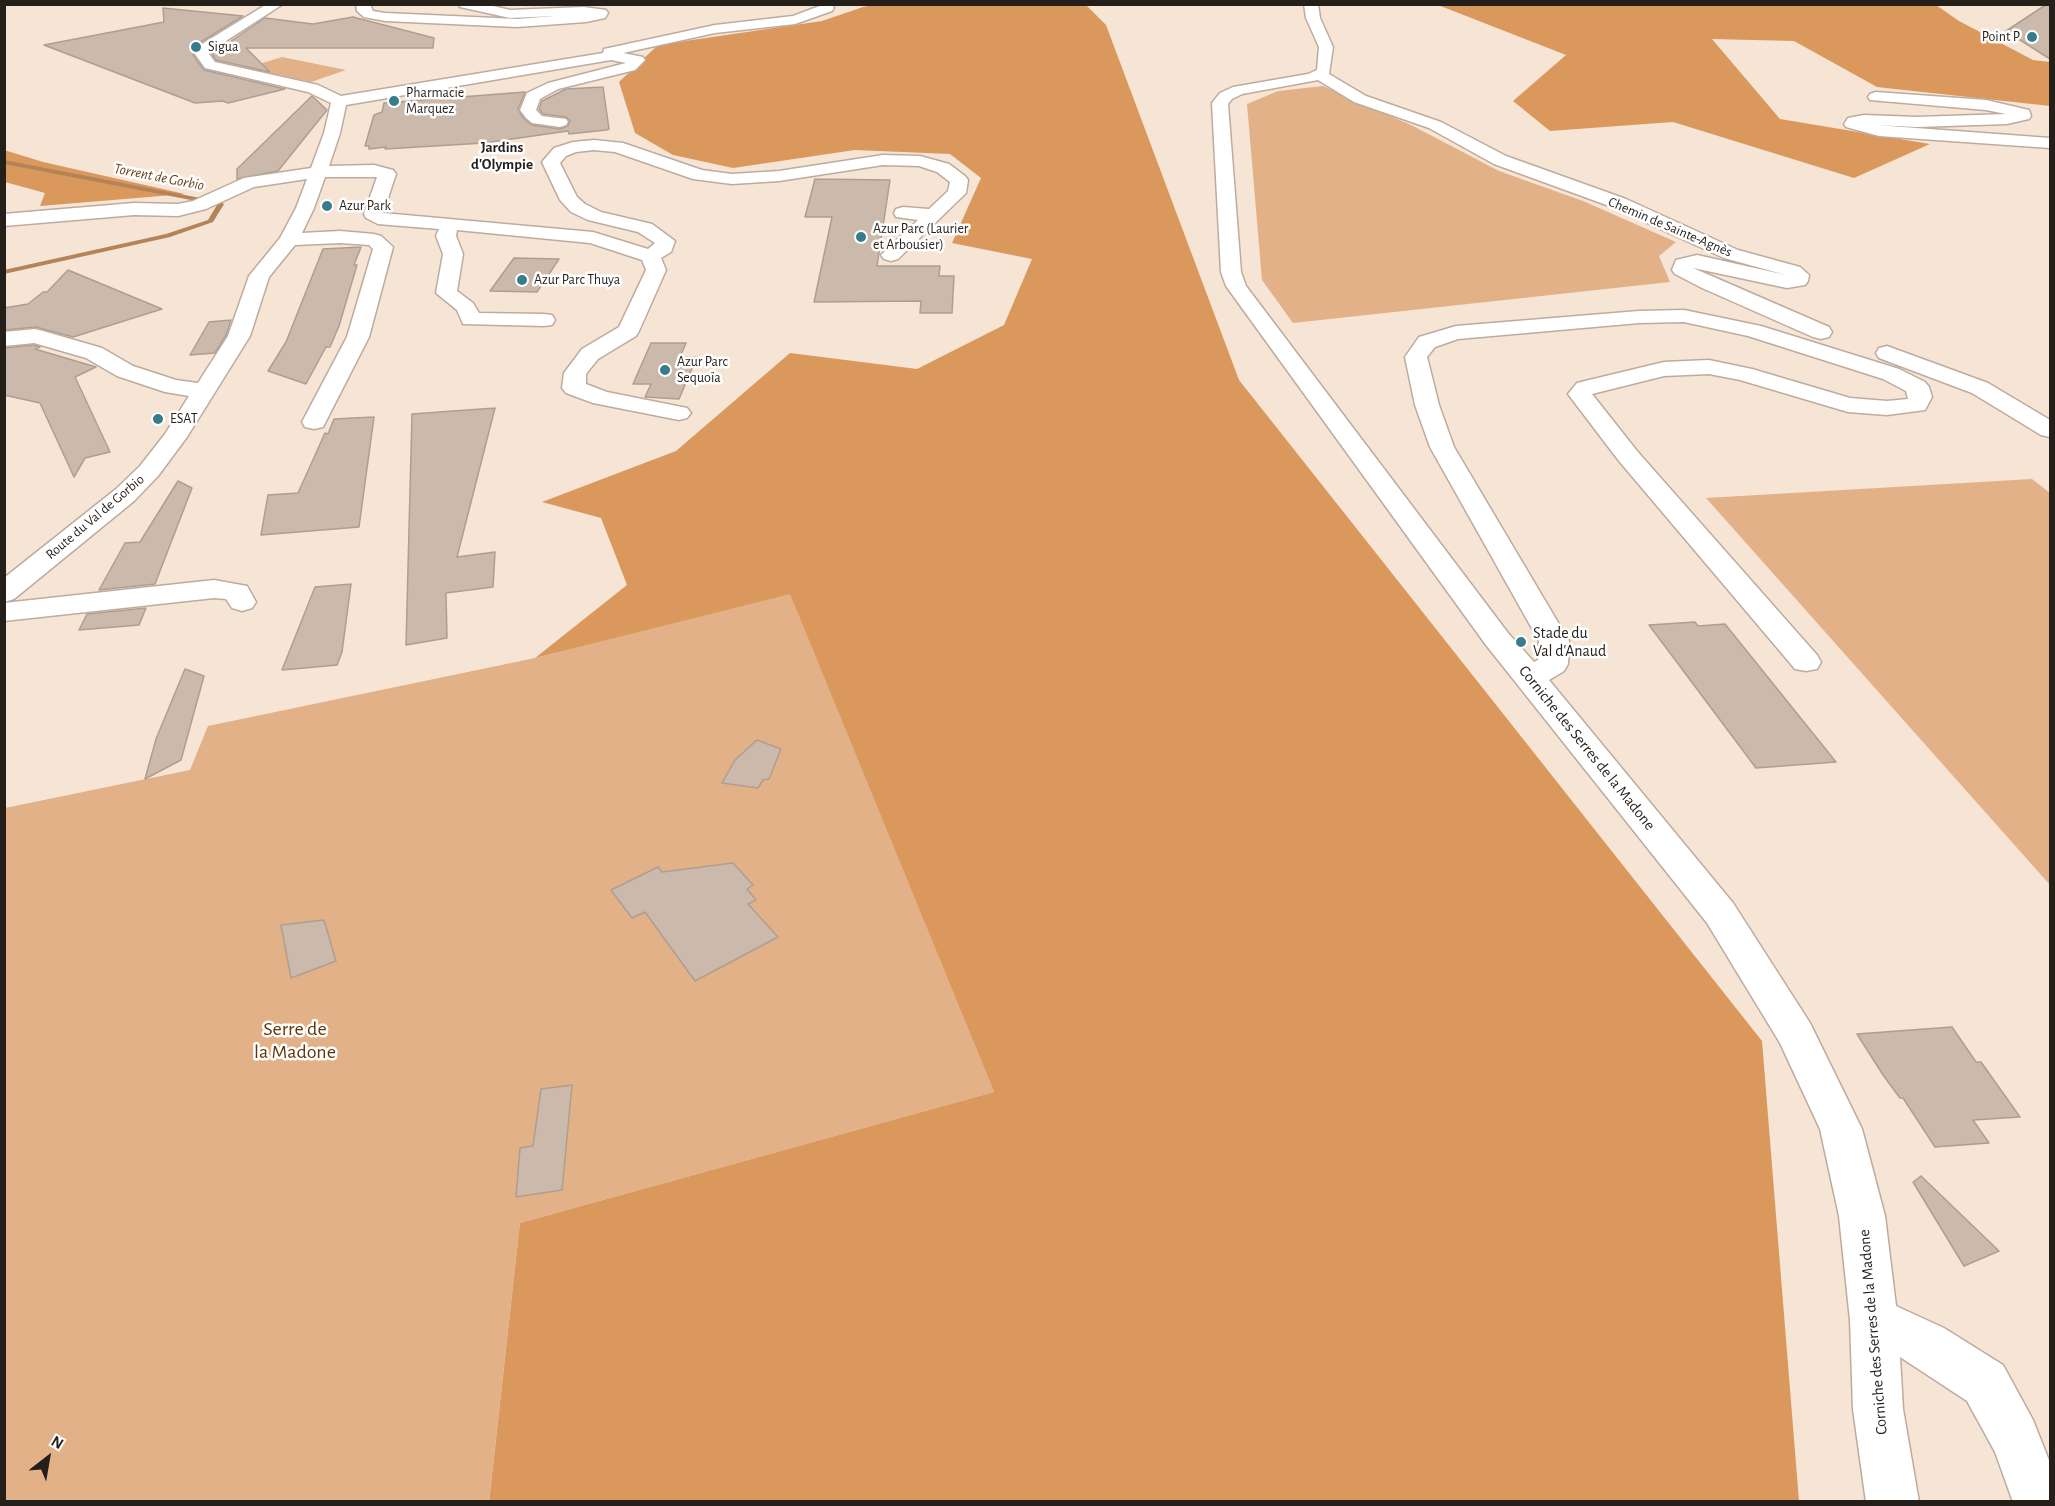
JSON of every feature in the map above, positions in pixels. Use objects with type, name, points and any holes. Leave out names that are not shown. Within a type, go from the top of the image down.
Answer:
[{"type":"street","points":[[277,4],[207,47],[202,54],[205,60],[210,65],[225,70],[313,88],[339,101],[596,58],[611,56],[638,60],[630,67],[561,83],[533,96],[528,110],[532,115],[538,120],[560,122]]},
{"type":"street","points":[[363,4],[364,11],[369,14],[385,17],[517,23],[586,18],[601,13],[584,11],[510,14],[465,4]]},
{"type":"street","points":[[1311,4],[1313,18],[1326,47],[1324,71],[1320,75]]},
{"type":"street","points":[[596,58],[625,47],[715,29],[795,20],[827,8]]},
{"type":"street","name":"Chemin de Sainte-Agnès","points":[[1320,75],[1360,99],[1435,125],[1500,160],[1619,203],[1731,254],[1793,271],[1799,275],[1798,281],[1765,278],[1697,261],[1683,264],[1682,270],[1800,324],[1833,337],[1908,359],[1980,388],[2050,430]]},
{"type":"street","name":"Corniche des Serres de la Madone","points":[[1320,75],[1247,87],[1226,96],[1220,103],[1231,272],[1236,286],[1497,639],[1720,913],[1796,1035],[1841,1129],[1862,1216],[1874,1320],[1878,1409],[1893,1502]]},
{"type":"street","points":[[1876,98],[1986,105],[2023,113],[2023,116],[2007,119],[1928,122],[1864,120],[1852,124],[1879,131],[2050,143]]},
{"type":"street","name":"Route du Val de Gorbio","points":[[4,593],[124,495],[149,471],[205,391],[239,336],[259,276],[289,240],[320,172],[339,101]]},
{"type":"street","points":[[4,220],[134,209],[178,210],[199,205],[250,182],[320,172],[384,171],[387,174],[373,214],[378,218],[593,238],[650,255],[664,248],[665,241],[659,235],[645,228],[594,216],[578,208],[569,200],[551,162],[561,152],[584,146],[617,147],[699,174],[732,179],[779,176],[883,160],[920,161],[943,168],[959,180],[957,193],[891,255]]},
{"type":"street","points":[[2022,158],[1997,153],[2001,149],[2050,151]]},
{"type":"street","points":[[903,213],[934,215]]},
{"type":"street","points":[[450,223],[446,236],[453,254],[446,293],[466,307],[471,319],[544,320]]},
{"type":"street","points":[[289,240],[340,237],[374,240],[383,247],[358,337],[314,422]]},
{"type":"street","points":[[650,255],[656,270],[628,331],[590,354],[576,373],[574,388],[601,398],[679,413]]},
{"type":"street","points":[[1531,678],[1553,664],[1554,641],[1442,447],[1427,405],[1416,357],[1427,342],[1456,333],[1639,316],[1684,316],[1753,331],[1891,374],[1917,387],[1920,397],[1917,405],[1887,408],[1848,405],[1744,374],[1709,367],[1664,369],[1585,388],[1580,394],[1628,456],[1806,662]]},
{"type":"street","points":[[4,339],[35,336],[94,353],[125,371],[144,378],[173,387],[205,391]]},
{"type":"street","points":[[4,612],[214,589],[237,592],[242,602]]},
{"type":"street","points":[[1874,1320],[1927,1345],[1985,1383],[2015,1438],[2040,1502]]},
{"type":"green space","points":[[282,57],[346,70],[311,82],[246,68]]},
{"type":"green space","points":[[1323,86],[1413,126],[1499,171],[1583,201],[1676,242],[1659,256],[1670,282],[1293,323],[1262,280],[1247,104],[1278,91]]},
{"type":"green space","points":[[2032,479],[2050,493],[2050,885],[1706,498]]},
{"type":"green space","name":"Serre de la Madone","points":[[790,593],[994,1092],[520,1223],[489,1501],[5,1502],[5,808],[190,770],[208,726],[535,658]]},
{"type":"shaded area","points":[[878,4],[1086,5],[1106,25],[1239,380],[1762,1041],[1799,1501],[489,1502],[520,1223],[994,1092],[790,594],[535,658],[627,585],[601,518],[542,502],[676,451],[790,353],[917,369],[1004,325],[1032,259],[952,243],[981,178],[950,154],[855,150],[733,168],[673,155],[635,133],[619,82],[658,45],[822,21]]},
{"type":"shaded area","points":[[1438,5],[1936,5],[1959,21],[2033,60],[2050,62],[2050,106],[1877,87],[1794,41],[1712,39],[1780,119],[1930,144],[1854,178],[1673,122],[1550,131],[1513,101],[1566,55]]},
{"type":"shaded area","points":[[4,150],[43,162],[185,194],[40,206],[45,193],[5,182]]},
{"type":"building","name":"Point P","points":[[2050,4],[2050,59],[2006,31]]},
{"type":"building","points":[[163,8],[243,16],[201,42],[193,55],[204,70],[285,89],[228,103],[223,101],[195,103],[44,45],[164,22]]},
{"type":"building","points":[[353,17],[434,38],[433,48],[246,48],[270,72],[216,60],[212,54],[265,18],[313,24]]},
{"type":"building","points":[[603,87],[609,129],[606,130],[569,134],[568,131],[484,143],[385,149],[386,147],[369,149],[369,146],[365,146],[374,115],[382,112],[384,103],[525,92],[518,109],[524,119],[532,125],[560,129],[568,126],[570,121],[566,117],[543,114],[539,109],[542,101],[566,89]]},
{"type":"building","points":[[312,96],[327,110],[278,171],[237,179],[237,169]]},
{"type":"building","name":"Azur Parc (Laurier et Arbousier)","points":[[815,179],[890,180],[877,266],[940,266],[939,276],[954,276],[952,313],[920,313],[921,301],[814,302],[832,217],[805,217]]},
{"type":"building","points":[[361,247],[354,265],[357,265],[339,326],[330,347],[326,347],[306,384],[268,371],[286,342],[323,249]]},
{"type":"building","points":[[514,258],[559,259],[537,292],[490,291]]},
{"type":"building","points":[[68,270],[162,309],[73,337],[36,327],[4,330],[4,308],[28,304],[43,292],[47,292]]},
{"type":"building","points":[[231,320],[226,335],[215,353],[190,355],[209,322]]},
{"type":"building","name":"Azur Parc Sequoïa","points":[[651,343],[686,343],[680,357],[697,357],[679,399],[645,397],[651,384],[633,384]]},
{"type":"building","points":[[34,345],[40,347],[35,349],[96,367],[75,377],[110,452],[85,458],[74,477],[40,403],[4,395],[4,348]]},
{"type":"building","points":[[495,408],[457,557],[495,552],[493,587],[446,593],[447,638],[406,645],[412,414]]},
{"type":"building","points":[[374,417],[359,527],[261,535],[268,495],[298,493],[325,433],[328,434],[334,419]]},
{"type":"building","points":[[178,481],[192,488],[155,584],[99,590],[125,543],[140,542]]},
{"type":"building","points":[[351,584],[342,652],[337,665],[282,670],[315,587]]},
{"type":"building","points":[[146,608],[139,625],[79,630],[87,614]]},
{"type":"building","points":[[1695,622],[1698,626],[1725,624],[1836,762],[1756,768],[1649,625]]},
{"type":"building","points":[[185,669],[204,676],[181,760],[145,779],[156,739]]},
{"type":"building","points":[[757,740],[781,749],[769,779],[763,780],[758,788],[722,783],[735,760]]},
{"type":"building","points":[[733,863],[753,885],[747,889],[756,900],[748,904],[778,937],[695,981],[645,912],[632,918],[611,890],[658,867],[662,872]]},
{"type":"building","points":[[324,920],[336,961],[291,978],[281,925]]},
{"type":"building","points":[[1952,1027],[1976,1062],[1981,1062],[2020,1117],[1973,1120],[1989,1143],[1935,1147],[1903,1098],[1900,1098],[1883,1075],[1857,1034]]},
{"type":"building","points":[[572,1085],[562,1190],[516,1197],[520,1148],[533,1146],[541,1089]]},
{"type":"building","points":[[1921,1176],[1999,1251],[1964,1266],[1913,1182]]},
{"type":"waterway","name":"Torrent de Gorbio","points":[[4,162],[221,204],[211,221],[168,236],[4,272]]},
{"type":"place","name":"Point P","points":[[2032,37]]},
{"type":"place","name":"Sigua","points":[[196,47]]},
{"type":"place","name":"Pharmacie Marquez","points":[[394,101]]},
{"type":"place","name":"Azur Park","points":[[327,206]]},
{"type":"place","name":"Azur Parc (Laurier et Arbousier)","points":[[861,237]]},
{"type":"place","name":"Azur Parc Thuya","points":[[522,280]]},
{"type":"place","name":"Azur Parc Sequoïa","points":[[665,370]]},
{"type":"place","name":"ESAT","points":[[158,419]]},
{"type":"place","name":"Stade du Val d'Anaud","points":[[1521,642]]},
{"type":"district","name":"Jardins d'Olympie","points":[[502,156]]}]
